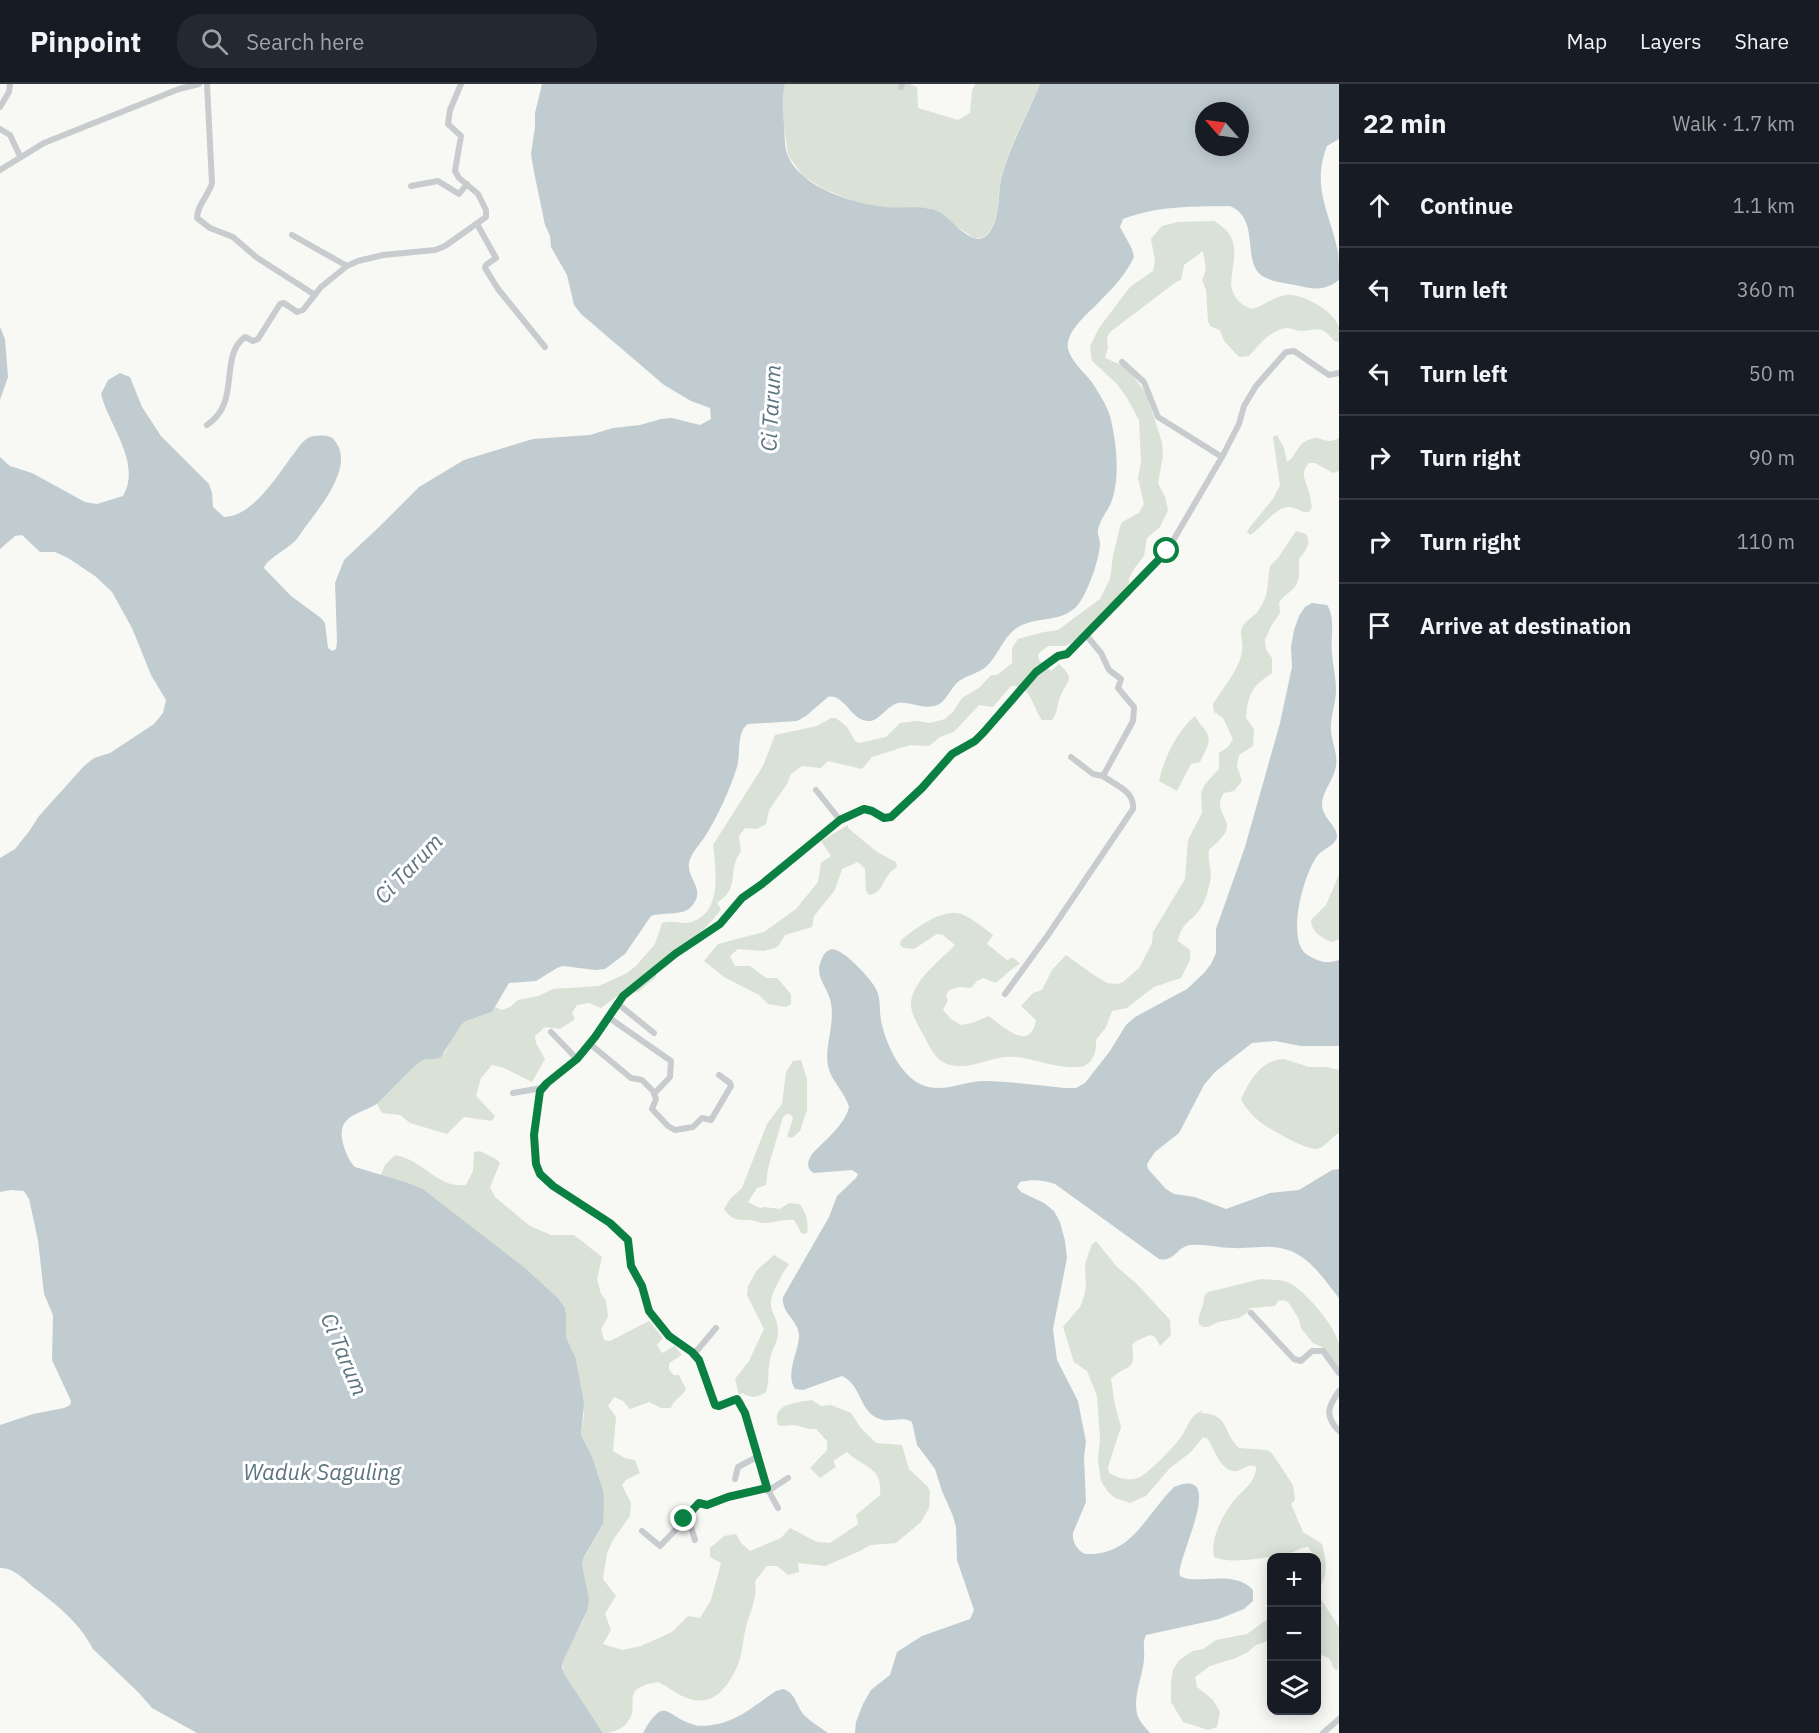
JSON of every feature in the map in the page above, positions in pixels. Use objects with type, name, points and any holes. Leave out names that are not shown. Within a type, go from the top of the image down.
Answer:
[{"type":"street","points":[[0,107],[9,92],[10,84]]},
{"type":"street","points":[[0,170],[44,143],[187,85],[199,84]]},
{"type":"street","points":[[207,84],[212,183],[197,218],[210,228],[233,237],[256,257],[315,295]]},
{"type":"street","points":[[207,425],[216,419],[225,405],[230,371],[239,343],[242,339],[248,338],[253,341],[258,339],[282,303],[297,312],[303,310],[332,277],[347,266],[376,256],[435,250],[445,246],[486,217],[486,210],[475,190],[459,178],[455,171],[461,136],[448,124],[450,110],[460,84]]},
{"type":"street","points":[[0,129],[10,135],[20,156]]},
{"type":"street","points":[[411,186],[438,181],[459,194],[467,184]]},
{"type":"street","points":[[477,224],[496,258],[485,268],[498,289],[545,347]]},
{"type":"street","points":[[292,235],[347,266]]},
{"type":"street","points":[[513,1093],[542,1088],[577,1059],[590,1044],[617,1003],[630,990],[675,954],[720,924],[742,898],[840,820],[864,809],[884,818],[891,817],[922,788],[952,754],[975,741],[984,732],[1036,672],[1058,656],[1067,654],[1087,636],[1144,573],[1164,556],[1222,457],[1239,424],[1244,406],[1256,386],[1288,351],[1294,351],[1329,375],[1339,373]]},
{"type":"street","points":[[1122,362],[1144,382],[1158,417],[1222,457]]},
{"type":"street","points":[[1087,636],[1101,653],[1109,670],[1121,679],[1118,688],[1134,709],[1134,721],[1103,776]]},
{"type":"street","points":[[1005,994],[1133,809],[1134,803],[1126,791],[1103,776],[1093,774],[1071,757]]},
{"type":"street","points":[[816,790],[840,820]]},
{"type":"street","points":[[617,1003],[654,1033]]},
{"type":"street","points":[[608,1017],[671,1061],[670,1077],[654,1094]]},
{"type":"street","points":[[551,1032],[577,1059]]},
{"type":"street","points":[[590,1044],[631,1077],[642,1080],[654,1094],[656,1100],[652,1107],[656,1113],[678,1131],[694,1126],[702,1118],[711,1120],[731,1086],[719,1075]]},
{"type":"street","points":[[542,1088],[537,1102],[534,1135],[536,1164],[540,1174],[553,1186],[610,1223],[628,1240],[631,1266],[642,1286],[649,1311],[669,1336],[694,1354],[702,1365],[715,1405],[719,1406],[736,1399],[741,1402],[767,1490],[778,1508]]},
{"type":"street","points":[[1251,1313],[1294,1359],[1301,1361],[1312,1351],[1323,1351],[1339,1373]]},
{"type":"street","points":[[694,1354],[716,1328]]},
{"type":"street","points":[[1339,1392],[1328,1411],[1339,1431]]},
{"type":"street","points":[[735,1479],[738,1467],[757,1457]]},
{"type":"street","points":[[642,1531],[660,1546],[699,1503],[707,1505],[728,1497],[767,1490],[788,1478]]},
{"type":"street","points":[[687,1518],[695,1540]]},
{"type":"street","points":[[1323,1733],[1339,1719]]},
{"type":"shaded area","points":[[785,84],[910,84],[917,87],[918,108],[958,120],[970,113],[975,84],[1040,84],[1008,155],[991,229],[981,238],[974,238],[929,208],[899,209],[874,206],[824,189],[803,176],[788,155],[781,99]]},
{"type":"shaded area","points":[[1214,221],[1223,227],[1233,241],[1231,284],[1235,297],[1241,303],[1252,309],[1286,295],[1309,300],[1325,310],[1337,322],[1339,342],[1334,341],[1320,330],[1301,331],[1287,328],[1271,334],[1249,356],[1239,357],[1224,341],[1220,330],[1210,326],[1208,321],[1206,290],[1202,280],[1206,270],[1203,251],[1184,265],[1181,280],[1110,332],[1107,337],[1108,348],[1105,358],[1126,367],[1146,393],[1162,442],[1163,456],[1158,483],[1168,510],[1160,527],[1147,538],[1144,556],[1134,569],[1122,593],[1075,641],[1065,646],[1048,646],[1038,654],[1039,660],[1051,671],[1059,664],[1069,677],[1052,720],[1042,720],[1027,693],[1023,689],[1011,686],[993,707],[979,705],[954,732],[940,737],[929,746],[910,745],[872,757],[862,769],[828,761],[821,768],[802,766],[791,774],[787,784],[769,810],[766,824],[757,829],[745,828],[739,836],[741,851],[734,866],[732,885],[725,897],[717,903],[721,909],[700,932],[657,965],[656,977],[638,992],[619,995],[601,1008],[589,1003],[577,1005],[572,1013],[575,1019],[560,1029],[545,1027],[535,1036],[536,1043],[545,1059],[532,1082],[504,1068],[492,1065],[481,1078],[476,1096],[495,1116],[492,1121],[464,1117],[447,1134],[410,1123],[400,1115],[382,1113],[377,1104],[421,1060],[445,1053],[456,1031],[466,1021],[485,1015],[495,1007],[502,1010],[518,1000],[538,996],[553,989],[599,986],[627,973],[636,966],[655,944],[662,923],[690,922],[703,916],[709,908],[715,888],[713,845],[763,766],[775,735],[817,726],[831,718],[836,718],[847,727],[855,741],[859,743],[886,737],[900,723],[917,721],[930,723],[945,719],[953,712],[962,698],[980,687],[991,675],[997,675],[1012,663],[1012,648],[1018,639],[1058,630],[1100,599],[1110,579],[1113,556],[1122,522],[1139,513],[1144,504],[1138,478],[1141,462],[1139,420],[1116,383],[1092,361],[1090,346],[1099,328],[1130,287],[1153,271],[1155,261],[1151,239],[1162,226],[1178,222]]},
{"type":"shaded area","points":[[1277,435],[1284,448],[1287,462],[1306,441],[1315,438],[1330,441],[1339,438],[1339,471],[1333,473],[1315,463],[1309,463],[1304,474],[1312,507],[1309,512],[1290,507],[1285,508],[1274,514],[1250,535],[1247,532],[1250,527],[1273,499],[1280,485],[1273,437]]},
{"type":"shaded area","points":[[1296,531],[1306,534],[1308,544],[1299,559],[1296,586],[1279,603],[1280,613],[1265,640],[1266,650],[1272,658],[1272,673],[1252,691],[1248,703],[1246,718],[1254,729],[1253,746],[1239,755],[1237,766],[1242,781],[1234,791],[1224,793],[1221,799],[1226,831],[1209,850],[1211,877],[1204,903],[1180,934],[1178,941],[1190,950],[1190,960],[1181,978],[1154,987],[1127,1008],[1112,1011],[1106,1027],[1096,1040],[1093,1058],[1083,1066],[1062,1067],[1015,1057],[998,1058],[965,1066],[943,1062],[933,1053],[917,1024],[911,1002],[923,978],[955,945],[943,935],[937,934],[914,949],[900,945],[901,940],[907,935],[937,917],[953,913],[961,914],[978,923],[993,935],[987,944],[1007,960],[1013,957],[1020,964],[995,983],[983,978],[971,988],[959,987],[949,990],[946,996],[948,1000],[943,1010],[961,1025],[989,1016],[1016,1035],[1029,1035],[1036,1020],[1021,1006],[1033,993],[1042,990],[1052,970],[1066,955],[1107,983],[1123,982],[1139,968],[1152,943],[1153,932],[1185,879],[1188,840],[1202,813],[1201,793],[1205,784],[1219,769],[1219,753],[1228,747],[1233,739],[1223,718],[1214,712],[1213,704],[1241,658],[1242,628],[1258,611],[1265,599],[1270,566]]},
{"type":"shaded area","points":[[1195,716],[1207,733],[1208,744],[1200,762],[1191,764],[1177,791],[1159,781],[1172,746],[1182,729]]},
{"type":"shaded area","points":[[848,825],[848,828],[877,852],[896,862],[897,867],[890,873],[879,890],[869,895],[866,890],[865,869],[858,862],[842,869],[835,890],[814,916],[812,927],[785,935],[775,948],[764,951],[738,949],[730,956],[735,966],[750,966],[766,978],[777,978],[791,994],[791,1004],[786,1007],[768,1004],[759,995],[724,977],[704,961],[718,944],[764,932],[796,909],[818,882],[821,863],[831,856],[821,841]]},
{"type":"shaded area","points":[[1339,875],[1339,939],[1333,942],[1318,934],[1311,920],[1326,905]]},
{"type":"shaded area","points":[[1284,1059],[1309,1067],[1339,1070],[1339,1133],[1319,1148],[1304,1146],[1271,1129],[1254,1117],[1241,1100],[1252,1079],[1262,1067]]},
{"type":"shaded area","points":[[801,1060],[807,1079],[807,1110],[800,1131],[792,1138],[787,1137],[793,1118],[790,1114],[783,1117],[768,1168],[766,1185],[757,1188],[748,1202],[760,1208],[780,1209],[789,1203],[799,1204],[805,1213],[808,1229],[807,1233],[802,1234],[794,1220],[764,1223],[737,1219],[724,1209],[730,1199],[742,1188],[767,1124],[782,1104],[786,1072],[793,1061]]},
{"type":"shaded area","points":[[480,1151],[500,1163],[490,1187],[495,1197],[530,1226],[551,1235],[574,1235],[602,1257],[597,1279],[601,1294],[606,1301],[608,1317],[601,1329],[604,1340],[610,1341],[649,1321],[663,1338],[657,1345],[662,1353],[675,1346],[682,1355],[669,1363],[669,1370],[674,1375],[679,1375],[686,1389],[671,1408],[661,1408],[649,1402],[630,1409],[623,1401],[614,1397],[608,1406],[616,1417],[613,1451],[625,1458],[635,1460],[640,1473],[626,1480],[622,1485],[631,1503],[630,1516],[607,1553],[603,1579],[616,1596],[605,1614],[611,1630],[603,1644],[622,1650],[641,1646],[672,1632],[688,1616],[700,1618],[711,1600],[721,1563],[710,1557],[710,1548],[724,1536],[736,1534],[741,1543],[750,1551],[781,1538],[790,1528],[817,1542],[830,1543],[858,1524],[856,1515],[880,1495],[878,1478],[871,1469],[847,1452],[833,1461],[836,1467],[820,1478],[810,1468],[827,1450],[827,1441],[816,1429],[778,1425],[778,1412],[787,1405],[812,1400],[821,1406],[831,1405],[851,1413],[860,1427],[876,1443],[902,1445],[909,1469],[928,1487],[930,1492],[929,1508],[921,1522],[896,1543],[870,1545],[825,1566],[798,1563],[799,1572],[788,1575],[777,1566],[767,1566],[755,1581],[755,1599],[745,1631],[740,1659],[722,1690],[705,1700],[692,1700],[658,1682],[644,1686],[634,1693],[632,1713],[628,1722],[612,1732],[603,1733],[565,1675],[563,1667],[566,1651],[586,1613],[587,1595],[582,1565],[603,1524],[603,1490],[592,1456],[581,1435],[584,1414],[576,1359],[566,1337],[565,1308],[558,1298],[524,1267],[423,1189],[381,1175],[385,1165],[395,1155],[414,1162],[447,1183],[466,1185],[473,1171],[474,1152]]},
{"type":"shaded area","points":[[1096,1241],[1117,1267],[1137,1284],[1170,1320],[1171,1335],[1160,1346],[1155,1337],[1150,1335],[1136,1341],[1132,1345],[1131,1364],[1111,1379],[1121,1427],[1108,1467],[1109,1473],[1128,1479],[1144,1474],[1175,1444],[1192,1418],[1198,1413],[1203,1410],[1201,1413],[1217,1417],[1239,1448],[1271,1452],[1293,1485],[1295,1500],[1291,1504],[1303,1532],[1322,1544],[1326,1570],[1321,1585],[1321,1553],[1312,1553],[1308,1547],[1290,1553],[1267,1553],[1267,1557],[1251,1560],[1214,1557],[1215,1536],[1221,1521],[1232,1503],[1254,1478],[1256,1467],[1230,1470],[1220,1462],[1208,1439],[1203,1437],[1191,1452],[1170,1468],[1146,1496],[1130,1503],[1115,1498],[1108,1492],[1101,1481],[1098,1460],[1100,1438],[1097,1396],[1087,1371],[1074,1362],[1063,1327],[1080,1307],[1084,1297],[1085,1264],[1092,1244]]},
{"type":"shaded area","points":[[774,1255],[789,1264],[772,1296],[771,1306],[778,1333],[770,1360],[766,1392],[752,1397],[743,1393],[739,1395],[735,1379],[749,1361],[764,1329],[747,1295],[748,1286],[757,1270]]},
{"type":"shaded area","points":[[1261,1279],[1282,1281],[1293,1285],[1320,1312],[1339,1344],[1339,1372],[1322,1347],[1313,1343],[1301,1328],[1299,1319],[1288,1302],[1283,1300],[1278,1301],[1275,1306],[1250,1308],[1239,1318],[1218,1322],[1208,1327],[1199,1324],[1204,1296],[1208,1292]]},
{"type":"shaded area","points":[[1321,1599],[1339,1627],[1338,1670],[1334,1669],[1330,1659],[1321,1655]]},
{"type":"shaded area","points":[[1267,1619],[1267,1641],[1256,1645],[1236,1658],[1210,1666],[1195,1677],[1197,1687],[1213,1700],[1220,1712],[1217,1727],[1208,1730],[1183,1722],[1171,1702],[1173,1670],[1179,1660],[1216,1640],[1247,1634]]},
{"type":"water","name":"Waduk Saguling","points":[[542,84],[785,84],[783,104],[786,149],[795,167],[804,177],[830,192],[859,202],[886,207],[920,207],[939,212],[969,236],[982,238],[988,234],[995,221],[1005,164],[1040,84],[1339,84],[1339,139],[1327,146],[1321,187],[1338,252],[1339,280],[1330,286],[1316,288],[1277,282],[1264,277],[1257,271],[1253,262],[1245,221],[1240,213],[1230,206],[1163,209],[1123,219],[1120,227],[1134,257],[1115,285],[1077,324],[1068,342],[1073,359],[1093,384],[1109,412],[1117,467],[1113,497],[1098,530],[1100,543],[1095,567],[1088,586],[1076,607],[1062,616],[1021,625],[1006,638],[987,666],[959,681],[938,705],[925,707],[898,703],[877,718],[868,721],[858,718],[838,698],[828,697],[797,721],[748,724],[740,738],[737,767],[727,793],[706,835],[690,859],[689,869],[697,890],[691,907],[683,912],[651,916],[625,954],[605,969],[563,966],[536,981],[509,983],[492,1012],[461,1025],[441,1057],[420,1062],[379,1102],[351,1117],[344,1124],[342,1134],[344,1147],[355,1167],[423,1189],[524,1267],[558,1298],[565,1308],[566,1337],[576,1359],[584,1404],[581,1435],[592,1456],[603,1490],[604,1502],[603,1524],[584,1557],[582,1565],[589,1599],[587,1611],[562,1667],[603,1733],[197,1733],[152,1708],[93,1649],[81,1630],[66,1614],[17,1574],[9,1569],[0,1568],[0,1425],[33,1414],[64,1408],[70,1405],[71,1401],[52,1360],[53,1315],[44,1294],[38,1240],[29,1199],[24,1191],[0,1192],[0,858],[15,849],[39,816],[84,766],[94,758],[110,753],[154,724],[163,713],[166,700],[151,675],[132,628],[112,592],[95,576],[55,552],[40,552],[22,535],[15,536],[0,549],[0,457],[10,466],[32,473],[85,502],[97,504],[123,496],[128,483],[129,471],[122,445],[101,394],[108,380],[120,373],[130,377],[142,407],[161,436],[209,484],[213,507],[224,517],[234,515],[254,503],[306,440],[316,436],[331,437],[339,447],[341,458],[335,483],[296,539],[264,568],[291,596],[321,618],[325,623],[328,648],[332,651],[336,649],[337,642],[335,583],[344,560],[419,487],[464,460],[533,439],[590,435],[661,419],[672,418],[700,425],[711,419],[710,408],[691,401],[664,385],[581,314],[574,305],[567,275],[551,247],[550,236],[545,225],[531,154],[535,113]]},
{"type":"water","points":[[0,327],[5,339],[8,377],[0,400]]},
{"type":"water","points":[[1312,603],[1327,605],[1332,622],[1336,690],[1331,731],[1336,762],[1335,771],[1322,805],[1324,814],[1335,829],[1337,837],[1318,855],[1307,876],[1297,923],[1302,949],[1309,956],[1324,962],[1339,960],[1339,1046],[1301,1046],[1275,1041],[1252,1043],[1215,1072],[1204,1085],[1179,1133],[1155,1152],[1147,1164],[1148,1169],[1166,1189],[1174,1194],[1195,1197],[1226,1209],[1270,1193],[1299,1190],[1332,1170],[1339,1169],[1339,1298],[1314,1267],[1290,1251],[1274,1247],[1239,1248],[1191,1245],[1182,1248],[1168,1259],[1159,1259],[1055,1184],[1029,1180],[1020,1182],[1017,1187],[1021,1192],[1044,1203],[1054,1211],[1060,1222],[1065,1241],[1067,1258],[1053,1329],[1057,1360],[1078,1401],[1086,1442],[1084,1457],[1086,1502],[1073,1533],[1073,1540],[1085,1554],[1115,1549],[1136,1532],[1174,1487],[1190,1484],[1198,1489],[1199,1501],[1196,1518],[1180,1567],[1180,1576],[1187,1579],[1226,1579],[1245,1583],[1253,1590],[1253,1601],[1244,1609],[1219,1619],[1146,1635],[1136,1706],[1139,1718],[1150,1733],[855,1733],[856,1722],[863,1704],[871,1690],[890,1675],[897,1652],[922,1636],[970,1619],[974,1610],[957,1560],[956,1527],[953,1516],[935,1469],[917,1445],[912,1422],[875,1417],[866,1408],[852,1384],[842,1376],[803,1390],[795,1389],[792,1383],[799,1331],[785,1308],[783,1297],[829,1217],[837,1196],[858,1174],[852,1170],[814,1173],[808,1165],[812,1154],[839,1126],[849,1107],[828,1066],[827,1052],[832,1011],[819,972],[821,959],[829,950],[840,952],[855,964],[873,984],[878,992],[881,1020],[886,1038],[894,1056],[912,1079],[920,1084],[945,1088],[987,1081],[1076,1088],[1085,1083],[1110,1051],[1126,1025],[1135,1017],[1187,989],[1211,964],[1216,953],[1216,929],[1245,847],[1280,723],[1292,667],[1291,647],[1294,630],[1305,607]]},
{"type":"water","points":[[783,1689],[793,1697],[804,1715],[828,1733],[643,1733],[657,1714],[662,1711],[667,1711],[697,1726],[718,1724],[741,1715],[776,1691]]},
{"type":"route","points":[[684,1519],[699,1503],[707,1505],[728,1497],[767,1488],[745,1413],[741,1402],[737,1399],[719,1406],[715,1405],[699,1360],[692,1352],[669,1336],[649,1311],[642,1286],[631,1266],[628,1240],[605,1219],[543,1179],[536,1164],[534,1135],[540,1091],[577,1059],[623,996],[675,954],[720,924],[742,898],[840,820],[864,809],[886,819],[903,808],[957,749],[975,741],[984,732],[1036,672],[1060,654],[1067,654],[1087,636],[1167,551]]},
{"type":"water label","name":"Ci Tarum","points":[[770,408]]},
{"type":"water label","name":"Ci Tarum","points":[[408,868]]},
{"type":"water label","name":"Ci Tarum","points":[[345,1354]]}]
